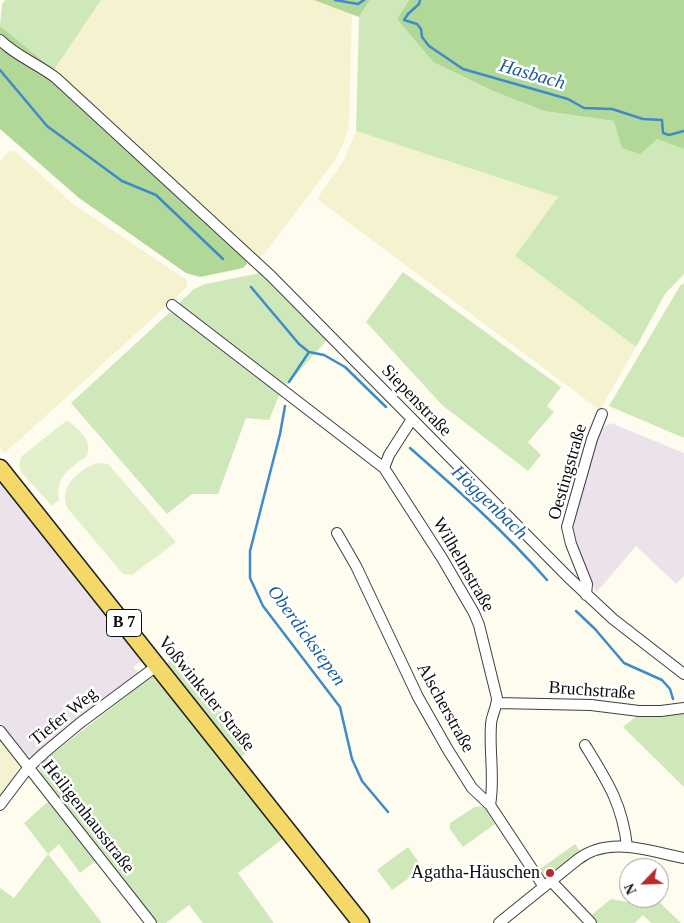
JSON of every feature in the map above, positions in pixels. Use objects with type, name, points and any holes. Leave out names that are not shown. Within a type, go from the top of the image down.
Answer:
[{"type":"main road","name":"Voßwinkeler Straße","points":[[0,468],[361,923]]},
{"type":"street","name":"Siepenstraße","points":[[0,40],[14,52],[56,78],[262,267],[494,504],[586,595],[613,619],[684,674]]},
{"type":"street","name":"Wilhelmstraße","points":[[172,306],[384,468],[442,558],[479,625],[497,703],[491,726],[492,786],[490,806]]},
{"type":"street","name":"Oestingstraße","points":[[586,595],[587,584],[569,538],[567,527],[592,439],[602,414]]},
{"type":"street","points":[[384,468],[389,455],[412,420]]},
{"type":"street","name":"Alscherstraße","points":[[336,533],[356,566],[411,684],[472,788],[490,806],[548,884],[590,923]]},
{"type":"street","name":"Tiefer Weg","points":[[0,805],[28,768],[80,723],[158,665]]},
{"type":"street","name":"Bruchstraße","points":[[497,703],[591,705],[639,711],[684,708]]},
{"type":"street","name":"Heiligenhausstraße","points":[[0,731],[151,923]]},
{"type":"street","points":[[585,745],[622,814],[626,846]]},
{"type":"street","points":[[499,923],[589,851],[612,846],[626,846],[684,858]]},
{"type":"shaded area","points":[[101,0],[314,0],[352,14],[349,125],[344,142],[334,162],[260,259],[54,70]]},
{"type":"shaded area","points":[[356,131],[558,197],[515,256],[636,347],[600,410],[317,199],[344,160]]},
{"type":"shaded area","points":[[15,151],[73,204],[187,280],[187,287],[5,453],[0,447],[0,162],[8,152]]},
{"type":"shaded area","points":[[611,423],[684,453],[684,576],[676,584],[636,546],[596,593],[584,566],[572,531],[572,522],[600,429]]},
{"type":"shaded area","points":[[0,480],[143,660],[133,667],[139,674],[35,756],[31,757],[27,755],[0,722]]},
{"type":"shaded area","points":[[0,737],[22,765],[0,796]]},
{"type":"green space","points":[[5,0],[101,0],[54,70],[0,26],[2,4]]},
{"type":"green space","points":[[314,0],[370,0],[359,17]]},
{"type":"green space","points":[[370,0],[409,0],[397,19],[433,62],[493,91],[544,111],[614,121],[684,149],[684,274],[665,294],[636,347],[515,256],[558,197],[356,131],[359,17]]},
{"type":"green space","points":[[409,0],[684,0],[684,149],[657,139],[640,154],[622,148],[614,121],[544,111],[493,91],[433,62],[397,19]]},
{"type":"green space","points":[[0,26],[54,70],[5,41],[0,35]]},
{"type":"green space","points":[[0,49],[48,77],[246,258],[247,264],[243,268],[200,277],[186,273],[79,198],[0,129]]},
{"type":"green space","points":[[403,272],[561,387],[547,406],[554,412],[528,442],[541,455],[528,471],[442,405],[366,322]]},
{"type":"green space","points":[[260,273],[328,339],[284,388],[182,310],[179,303],[194,289],[205,284]]},
{"type":"green space","points":[[684,283],[684,438],[609,406],[680,286]]},
{"type":"green space","points":[[169,313],[175,314],[280,393],[269,420],[246,418],[218,494],[192,494],[167,514],[71,403]]},
{"type":"green space","points":[[66,421],[69,421],[81,432],[88,445],[88,450],[87,456],[65,474],[59,485],[59,500],[52,506],[22,473],[19,465],[22,456]]},
{"type":"green space","points":[[97,463],[108,464],[176,542],[132,575],[123,574],[68,509],[65,501],[67,487],[71,481],[83,470]]},
{"type":"green space","points":[[180,653],[252,743],[249,750],[239,759],[166,664]]},
{"type":"green space","points":[[156,673],[285,837],[238,873],[274,923],[203,923],[189,905],[166,923],[156,923],[42,775],[39,768],[41,763]]},
{"type":"green space","points":[[684,711],[684,787],[623,727],[638,715]]},
{"type":"green space","points":[[50,800],[97,860],[80,873],[59,844],[48,854],[24,823]]},
{"type":"green space","points":[[484,806],[495,824],[463,847],[450,829],[450,823],[475,807]]},
{"type":"green space","points":[[575,844],[580,851],[555,871],[550,870],[543,874],[540,869]]},
{"type":"green space","points":[[408,847],[423,868],[392,890],[377,870]]},
{"type":"green space","points":[[48,854],[102,923],[0,923],[0,888],[14,898]]},
{"type":"green space","points":[[611,899],[619,900],[619,908],[665,908],[681,923],[651,923],[643,915],[635,923],[597,923],[590,916]]},
{"type":"waterway","name":"Hasbach","points":[[335,0],[358,4],[364,0]]},
{"type":"waterway","name":"Hasbach","points":[[420,0],[419,4],[404,20],[417,24],[421,29],[422,37],[429,46],[463,69],[568,99],[584,108],[612,109],[643,119],[662,120],[663,133],[669,135],[684,131]]},
{"type":"waterway","points":[[0,70],[47,126],[122,181],[156,195],[223,259]]},
{"type":"waterway","name":"Höggenbach","points":[[251,287],[299,344],[309,352],[324,355],[345,367],[386,407]]},
{"type":"waterway","name":"Oberdicksiepen","points":[[289,382],[309,352]]},
{"type":"waterway","name":"Oberdicksiepen","points":[[285,406],[280,434],[250,551],[250,578],[263,606],[340,707],[352,759],[362,781],[388,812]]},
{"type":"waterway","name":"Höggenbach","points":[[410,448],[498,528],[547,580]]},
{"type":"waterway","points":[[576,611],[595,629],[624,663],[662,680],[670,689],[673,699]]},
{"type":"place","name":"Agatha-Häuschen","points":[[550,873]]}]
